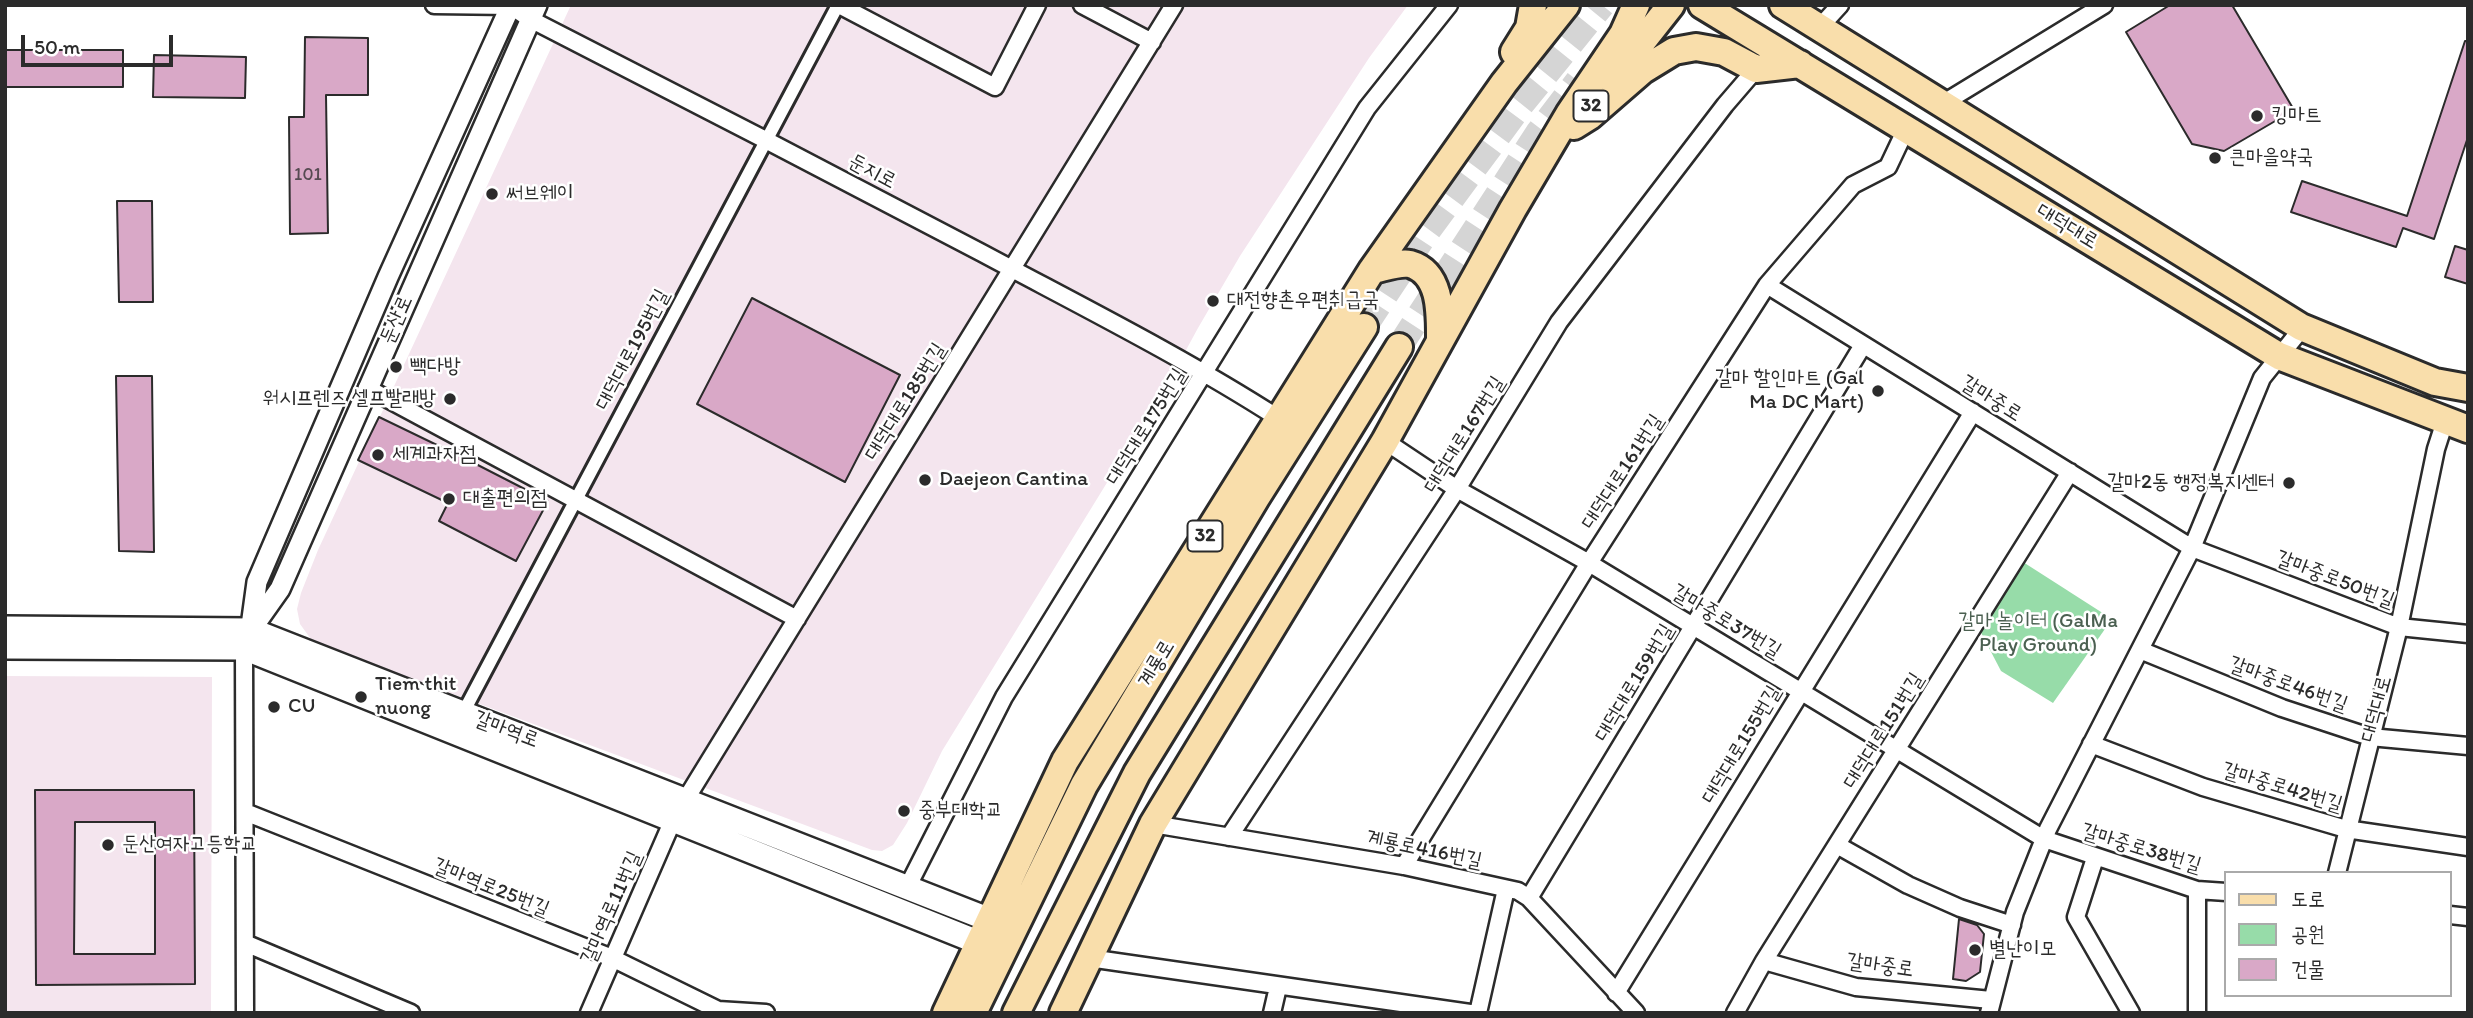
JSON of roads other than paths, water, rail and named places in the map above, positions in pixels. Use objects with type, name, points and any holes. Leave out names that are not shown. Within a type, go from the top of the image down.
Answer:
[{"type":"main road","points":[[1504,83],[1508,61],[1529,28],[1533,5]]},
{"type":"main road","name":"32","points":[[946,1013],[1065,761],[1372,271],[1504,83],[1566,5]]},
{"type":"main road","points":[[1513,209],[1570,114],[1623,34],[1636,5]]},
{"type":"main road","name":"32","points":[[1063,1013],[1153,824],[1385,441],[1513,209],[1574,126],[1671,5]]},
{"type":"main road","name":"대덕대로","points":[[1702,5],[2279,356],[2456,425]]},
{"type":"main road","name":"대덕대로","points":[[1783,5],[1815,17],[1942,104],[2302,327],[2435,382],[2468,388]]},
{"type":"main road","points":[[1574,126],[1590,116],[1643,70],[1674,51],[1696,47],[1724,52],[1756,69],[1800,64]]},
{"type":"main road","points":[[1372,271],[1409,264],[1424,272],[1438,294],[1440,342]]},
{"type":"main road","name":"계룡로","points":[[973,1013],[1084,785],[1256,498],[1364,327]]},
{"type":"main road","name":"계룡로","points":[[1016,1013],[1137,772],[1399,347]]},
{"type":"main road","name":"갈마역로","points":[[5,628],[247,639],[463,713],[679,810],[907,888],[985,931]]},
{"type":"main road","name":"갈마역로","points":[[5,647],[247,639],[985,931]]},
{"type":"street","points":[[434,5],[511,5]]},
{"type":"street","name":"둔지로","points":[[511,5],[534,12],[766,140],[1012,269],[1205,373],[1278,418]]},
{"type":"street","name":"둔산로","points":[[247,639],[257,582],[388,277],[511,5]]},
{"type":"street","points":[[838,5],[995,87],[1037,5]]},
{"type":"street","name":"대덕대로195번길","points":[[463,713],[838,5]]},
{"type":"street","points":[[1083,5],[1152,42]]},
{"type":"street","name":"대덕대로185번길","points":[[679,810],[1174,5]]},
{"type":"street","name":"대덕대로175번길","points":[[907,888],[1004,697],[1367,108],[1449,5]]},
{"type":"street","points":[[1815,17],[1840,5]]},
{"type":"street","points":[[1942,104],[2104,5]]},
{"type":"street","name":"둔산로","points":[[247,639],[280,589],[534,12]]},
{"type":"street","name":"대덕대로167번길","points":[[1230,837],[1457,489],[1559,322],[1725,105],[1756,69]]},
{"type":"street","name":"대덕대로161번길","points":[[1404,866],[1589,563],[1767,285],[1853,185],[1888,167],[1906,129]]},
{"type":"street","name":"갈마중로","points":[[1767,285],[2192,548]]},
{"type":"street","name":"갈마중로","points":[[1765,961],[1856,987],[1990,1006],[2012,925],[2044,839],[2192,548],[2262,378],[2302,327]]},
{"type":"street","name":"대덕대로159번길","points":[[1529,898],[1863,345]]},
{"type":"street","points":[[367,388],[797,619]]},
{"type":"street","name":"대덕대로155번길","points":[[1616,993],[1973,412]]},
{"type":"street","name":"대덕대로","points":[[2337,871],[2399,627],[2436,449],[2456,425]]},
{"type":"street","name":"갈마중로37번길","points":[[1385,441],[1457,489],[1589,563],[2044,839]]},
{"type":"street","name":"대덕대로151번길","points":[[1735,1013],[2070,472]]},
{"type":"street","name":"갈마중로50번길","points":[[2192,548],[2399,627],[2468,634]]},
{"type":"street","points":[[245,1013],[247,639]]},
{"type":"street","name":"갈마중로46번길","points":[[2140,650],[2283,709],[2370,737],[2468,746]]},
{"type":"street","name":"갈마중로42번길","points":[[2091,744],[2203,786],[2346,829],[2468,847]]},
{"type":"street","name":"갈마역로11번길","points":[[589,1013],[679,810]]},
{"type":"street","name":"갈마역로25번길","points":[[245,812],[612,958],[717,1011]]},
{"type":"street","name":"계룡로416번길","points":[[1153,824],[1404,866],[1518,891],[1529,898],[1636,1013]]},
{"type":"street","name":"갈마중로38번길","points":[[2044,839],[2197,890],[2224,892]]},
{"type":"street","points":[[1837,845],[1909,886],[1961,908],[2012,925]]},
{"type":"street","points":[[2095,858],[2076,917],[2132,1013]]},
{"type":"street","points":[[1478,1013],[1506,889]]},
{"type":"street","points":[[2197,890],[2197,1013]]},
{"type":"street","points":[[245,943],[411,1013]]},
{"type":"street","points":[[1089,958],[1470,1013]]},
{"type":"street","points":[[1272,1013],[1278,987]]},
{"type":"street","points":[[717,1011],[766,1013]]},
{"type":"tunnel","points":[[1364,327],[1424,236],[1520,106],[1602,5]]},
{"type":"tunnel","points":[[1399,347],[1538,133],[1578,81]]},
{"type":"place","name":"킹마트","points":[[2257,116]]},
{"type":"place","name":"큰마을약국","points":[[2215,158]]},
{"type":"place","name":"써브웨이","points":[[492,194]]},
{"type":"place","name":"대전향촌우편취급국","points":[[1213,301]]},
{"type":"place","name":"빽다방","points":[[396,367]]},
{"type":"place","name":"갈마 할인마트 (Gal Ma DC Mart)","points":[[1878,391]]},
{"type":"place","name":"워시프렌즈 셀프빨래방","points":[[450,399]]},
{"type":"place","name":"세계과자점","points":[[378,455]]},
{"type":"place","name":"Daejeon Cantina","points":[[925,480]]},
{"type":"place","name":"갈마2동 행정복지센터","points":[[2289,483]]},
{"type":"place","name":"대출편의점","points":[[449,499]]},
{"type":"place","name":"Tiem thit nuong","points":[[361,697]]},
{"type":"place","name":"CU","points":[[274,707]]},
{"type":"place","name":"중부대학교","points":[[904,811]]},
{"type":"place","name":"둔산여자고등학교","points":[[108,845]]},
{"type":"place","name":"별난이모","points":[[1975,950]]},
{"type":"park label","name":"갈마 놀이터 (GalMa Play Ground)","points":[[2038,634]]}]
